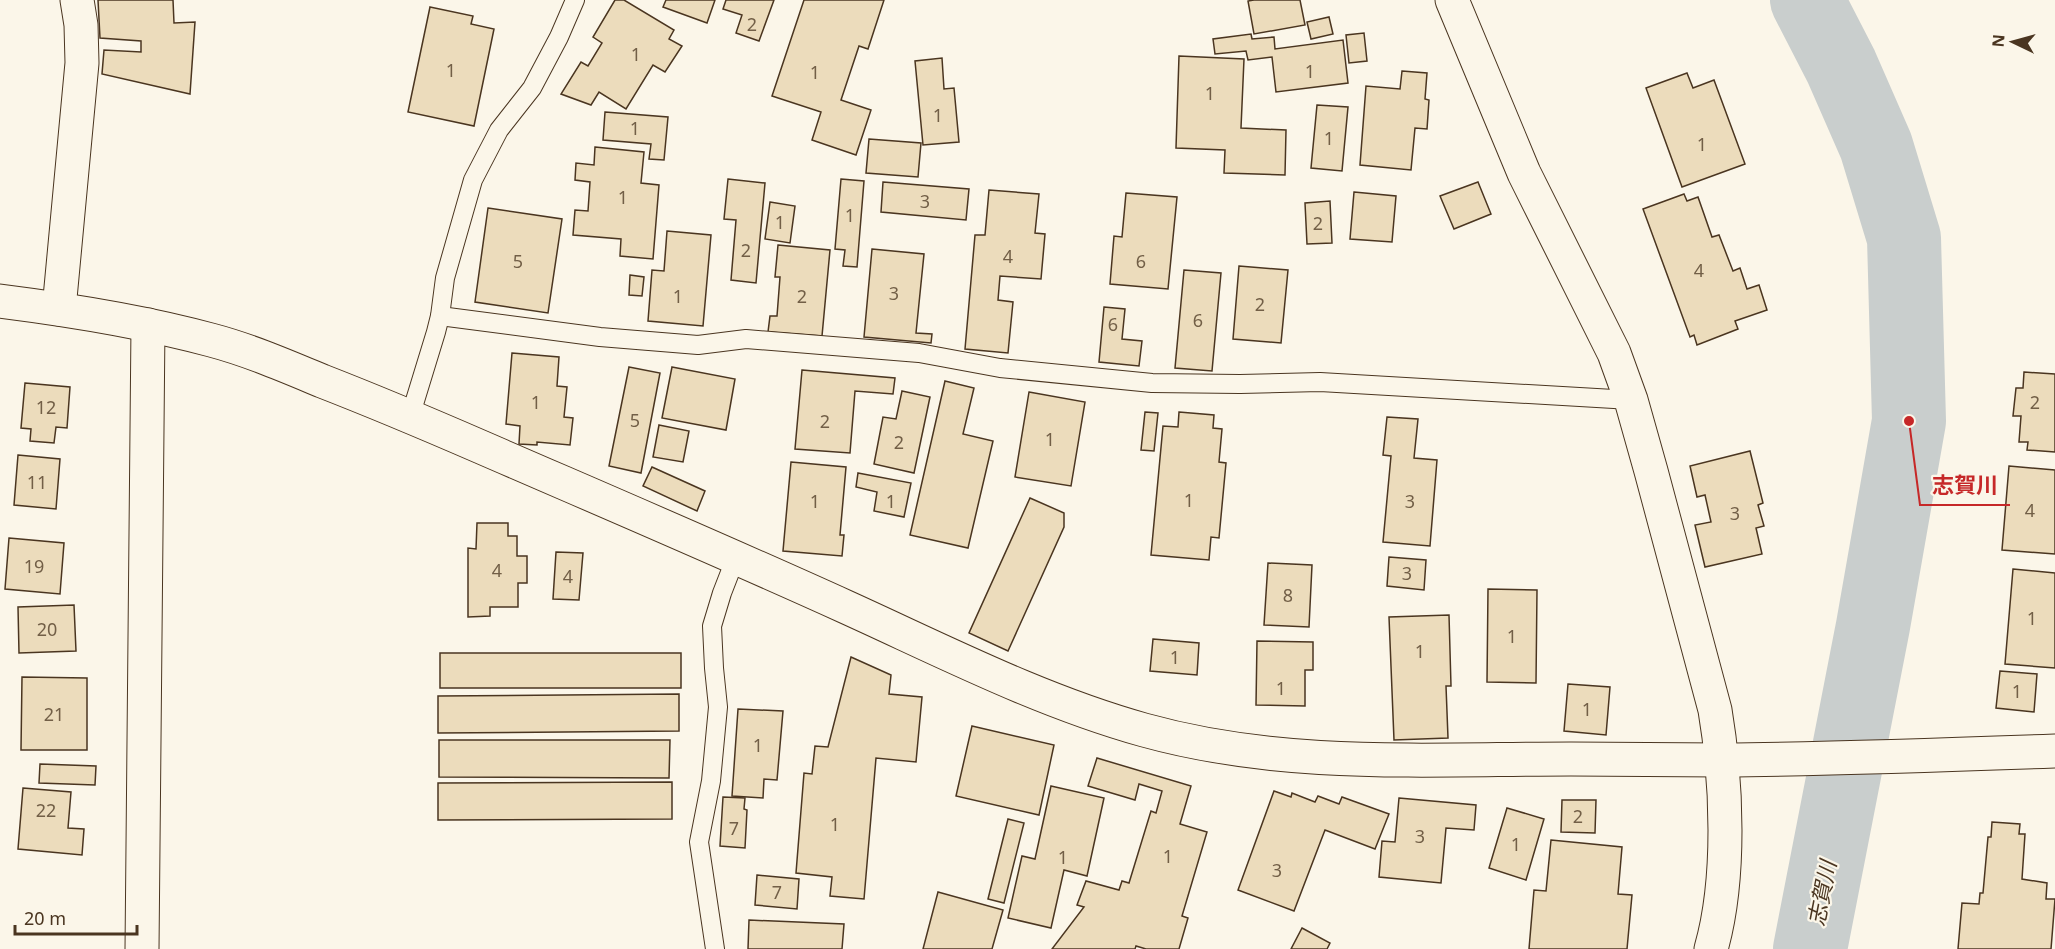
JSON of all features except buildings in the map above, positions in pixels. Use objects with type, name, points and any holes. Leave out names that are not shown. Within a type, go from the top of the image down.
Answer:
[{"type":"street","points":[[59,309],[82,63],[81,25],[77,0]]},
{"type":"street","points":[[1452,0],[1524,173],[1614,353],[1631,400],[1715,710],[1722,760],[1725,837],[1722,896],[1711,949]]},
{"type":"street","points":[[0,301],[148,325],[215,340],[273,360],[735,557],[1079,710],[1184,740],[1225,748],[1339,760],[1722,760],[2055,751]]},
{"type":"street","points":[[142,949],[148,325]]},
{"type":"lane","points":[[410,417],[440,316],[445,278],[473,180],[499,130],[532,88],[559,37],[575,0]]},
{"type":"lane","points":[[440,316],[600,337],[698,345],[746,339],[919,353],[1000,368],[1152,383],[1320,382],[1631,400]]},
{"type":"lane","points":[[715,949],[699,842],[711,781],[718,707],[712,626],[735,557]]},
{"type":"waterway","name":"志賀川","points":[[1807,0],[1841,66],[1876,146],[1904,238],[1909,421],[1873,626],[1810,949]]},
{"type":"place","name":"志賀川","points":[[1909,421]]}]
